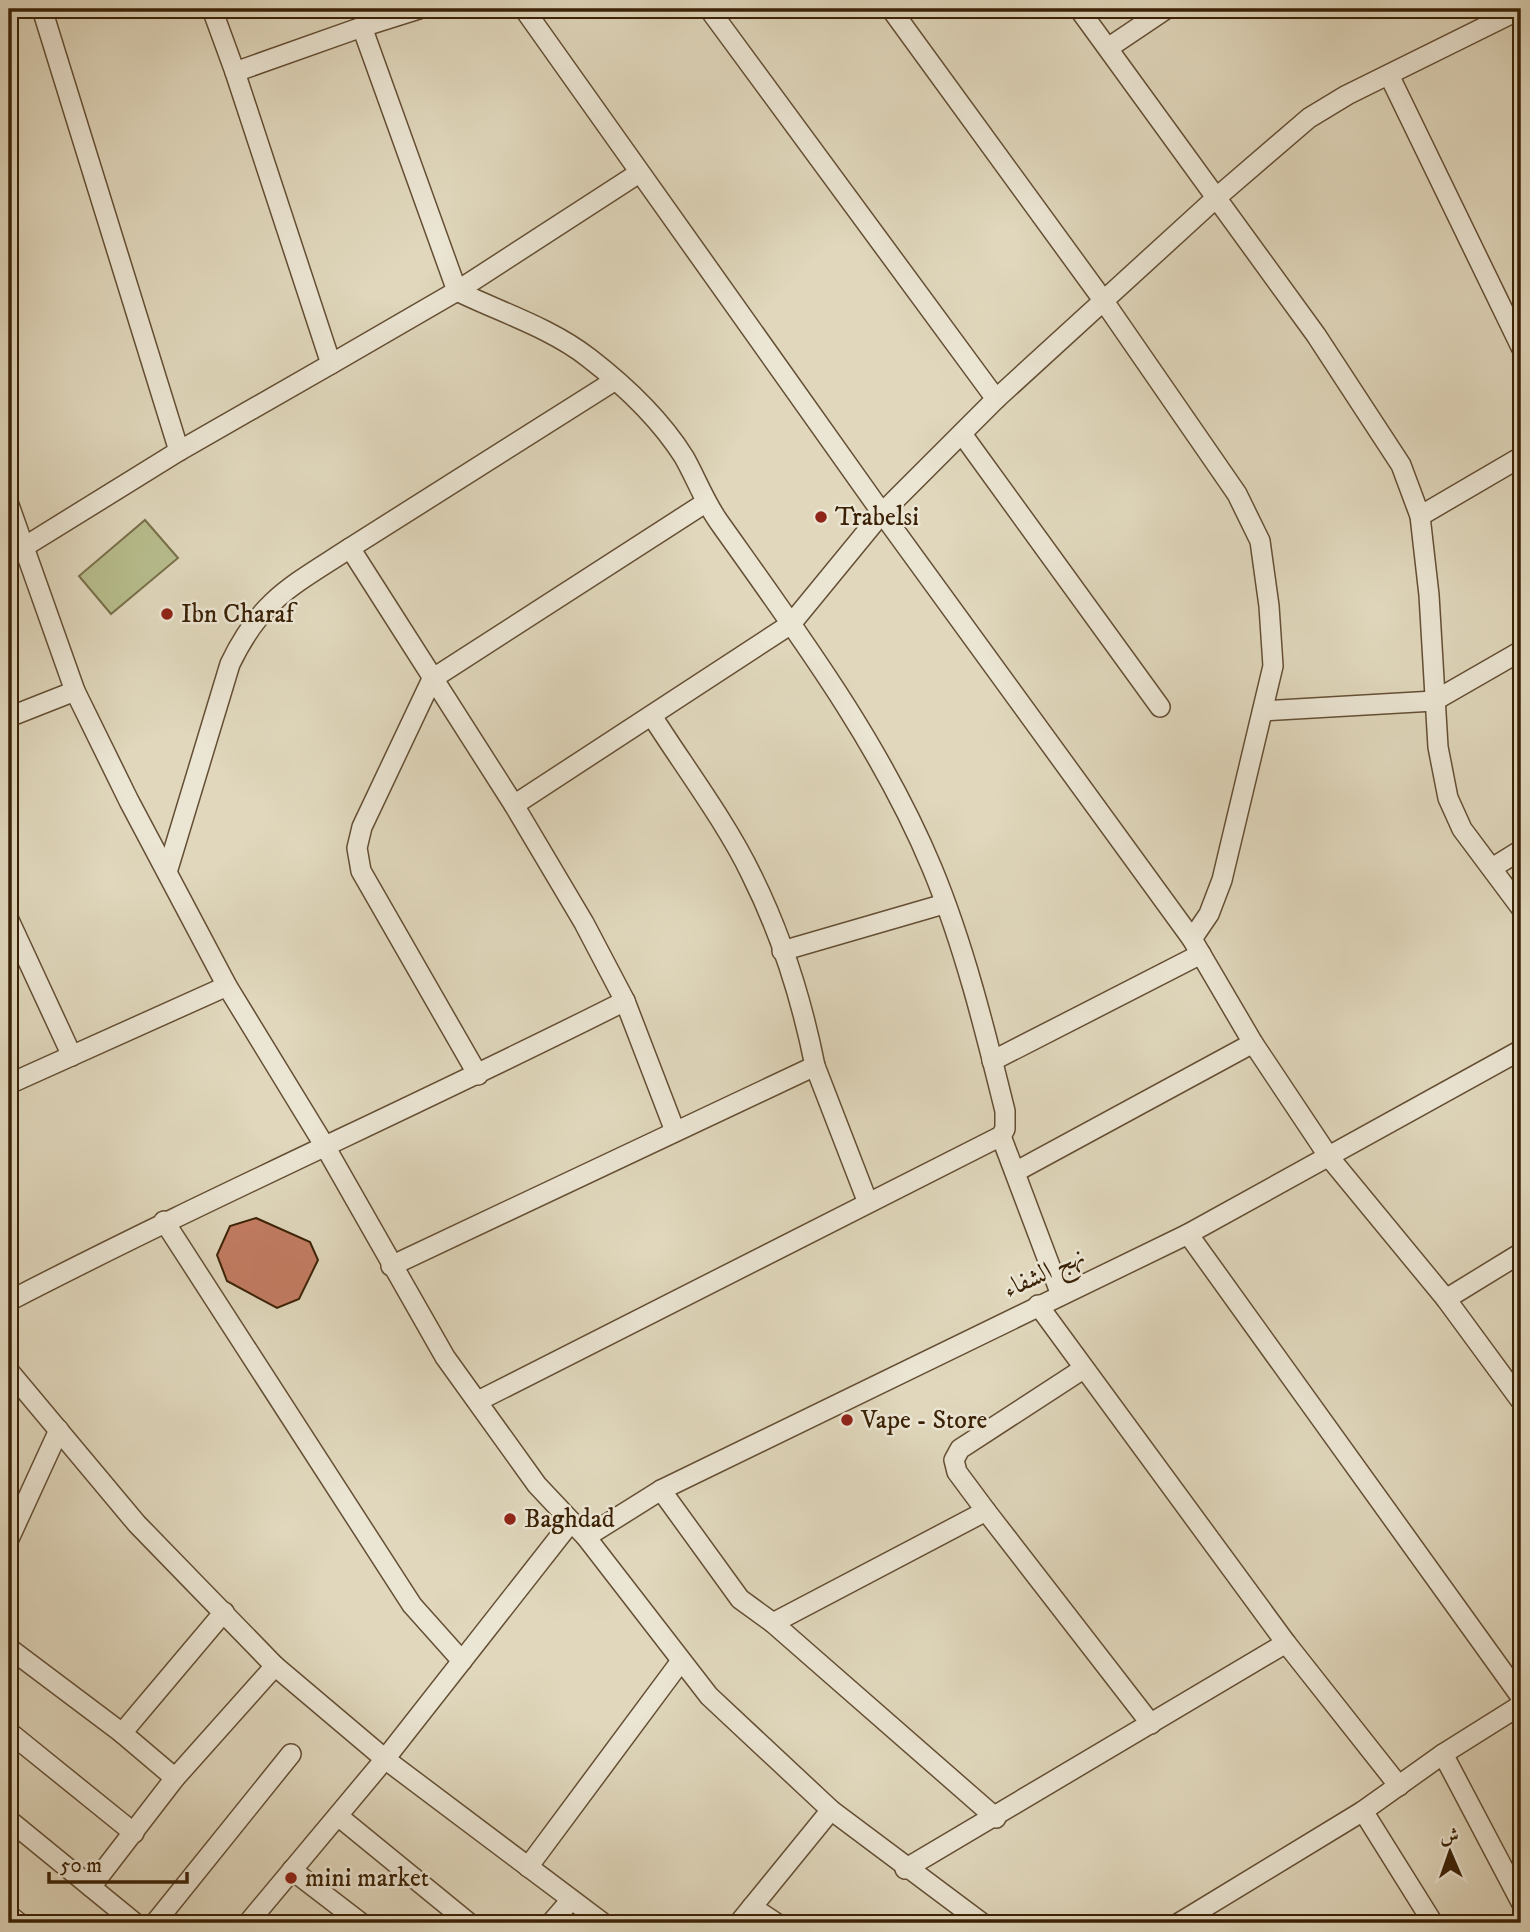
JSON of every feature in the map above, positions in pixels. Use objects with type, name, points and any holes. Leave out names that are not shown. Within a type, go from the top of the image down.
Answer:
[{"type":"street","points":[[42,9],[179,450]]},
{"type":"street","points":[[212,9],[331,364]]},
{"type":"street","points":[[235,72],[419,9]]},
{"type":"street","points":[[524,9],[882,513],[1196,946],[1253,1042],[1329,1157],[1446,1299],[1521,1401]]},
{"type":"street","points":[[709,9],[996,399]]},
{"type":"street","points":[[891,9],[1103,300],[1237,494],[1260,541],[1269,606],[1273,666],[1222,880],[1196,946],[992,1060]]},
{"type":"street","points":[[1079,9],[1381,431],[1401,464],[1420,516],[1431,619],[1438,747],[1448,798],[1462,830],[1521,908]]},
{"type":"street","points":[[1108,48],[1166,9]]},
{"type":"street","points":[[514,805],[791,624],[882,513],[996,399],[1216,198],[1309,118],[1347,95],[1521,9]]},
{"type":"street","points":[[362,27],[457,291],[547,332],[588,357],[646,408],[683,457],[705,503],[791,624],[894,788],[932,869],[992,1060],[1005,1111],[1005,1129],[1001,1136],[478,1401]]},
{"type":"street","points":[[1389,75],[1521,347]]},
{"type":"street","points":[[24,548],[179,450],[457,291],[639,173]]},
{"type":"street","points":[[168,869],[230,664],[245,634],[274,598],[614,380]]},
{"type":"street","points":[[962,434],[1160,707]]},
{"type":"street","points":[[1420,516],[1521,457]]},
{"type":"street","points":[[478,1075],[361,871],[357,848],[362,827],[432,679],[705,503]]},
{"type":"street","points":[[9,505],[75,691],[130,801],[228,986],[326,1148],[445,1357],[537,1485],[586,1537],[709,1696],[831,1810],[905,1869],[982,1923]]},
{"type":"street","points":[[350,548],[514,805],[584,923],[625,1001],[674,1131]]},
{"type":"street","points":[[1263,712],[1434,701],[1521,651]]},
{"type":"street","points":[[9,717],[75,691]]},
{"type":"street","points":[[652,716],[751,872],[805,1017],[815,1066],[868,1203]]},
{"type":"street","points":[[1492,868],[1521,850]]},
{"type":"street","points":[[782,951],[944,904]]},
{"type":"street","points":[[9,920],[72,1056]]},
{"type":"street","points":[[9,1084],[228,986]]},
{"type":"street","points":[[9,1301],[164,1221],[326,1148],[625,1001]]},
{"type":"street","points":[[1017,1171],[1253,1042]]},
{"type":"street","name":"نهج الشفاء","points":[[586,1537],[661,1490],[1188,1234],[1521,1050]]},
{"type":"street","points":[[391,1266],[815,1066]]},
{"type":"street","points":[[1001,1136],[1017,1171],[1060,1295]]},
{"type":"street","points":[[164,1221],[412,1605],[461,1661]]},
{"type":"street","points":[[1188,1234],[1521,1697]]},
{"type":"street","points":[[1446,1299],[1521,1253]]},
{"type":"street","points":[[1038,1305],[1286,1643],[1399,1786]]},
{"type":"street","points":[[1083,1369],[960,1449],[954,1460],[957,1472],[986,1511],[1151,1724]]},
{"type":"street","points":[[9,1371],[137,1524],[275,1666],[385,1759],[570,1901],[603,1923]]},
{"type":"street","points":[[9,1539],[60,1430]]},
{"type":"street","points":[[661,1490],[740,1599],[774,1623],[996,1818]]},
{"type":"street","points":[[774,1623],[986,1511]]},
{"type":"street","points":[[252,1922],[385,1759],[571,1522]]},
{"type":"street","points":[[122,1733],[224,1612]]},
{"type":"street","points":[[905,1869],[996,1818],[1286,1643]]},
{"type":"street","points":[[9,1648],[122,1733],[175,1778]]},
{"type":"street","points":[[528,1867],[681,1661]]},
{"type":"street","points":[[91,1887],[175,1778],[275,1666]]},
{"type":"street","points":[[1186,1922],[1363,1811],[1443,1754],[1521,1705]]},
{"type":"street","points":[[9,1731],[134,1833]]},
{"type":"street","points":[[155,1923],[291,1754]]},
{"type":"street","points":[[1443,1754],[1521,1902]]},
{"type":"street","points":[[740,1923],[831,1810]]},
{"type":"street","points":[[1363,1811],[1433,1923]]},
{"type":"street","points":[[338,1816],[469,1923]]},
{"type":"street","points":[[9,1820],[135,1923]]},
{"type":"street","points":[[292,1870],[361,1923]]},
{"type":"street","points":[[551,1923],[570,1901]]},
{"type":"street","points":[[752,1908],[776,1923]]},
{"type":"street","points":[[9,1915],[19,1923]]},
{"type":"green space","points":[[145,520],[178,558],[111,614],[79,576]]},
{"type":"building","points":[[256,1218],[310,1242],[318,1260],[299,1299],[277,1308],[227,1281],[217,1255],[230,1226]]},
{"type":"place","name":"Trabelsi","points":[[821,517]]},
{"type":"place","name":"Ibn Charaf","points":[[167,614]]},
{"type":"place","name":"Vape - Store","points":[[847,1420]]},
{"type":"place","name":"Baghdad","points":[[510,1519]]},
{"type":"place","name":"mini market","points":[[291,1878]]}]
